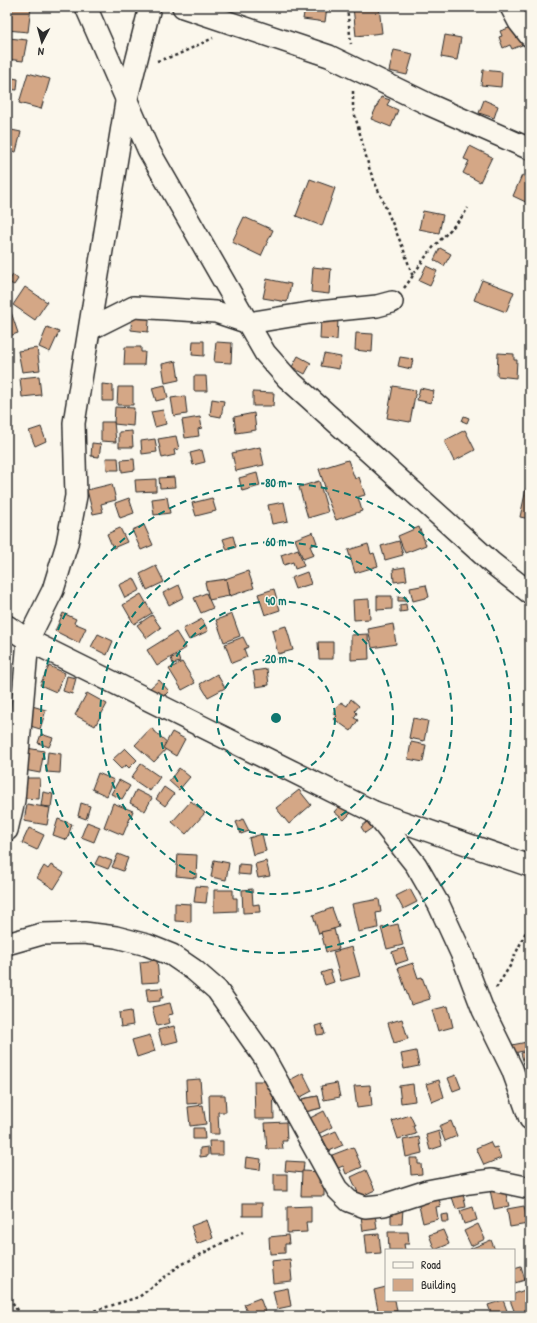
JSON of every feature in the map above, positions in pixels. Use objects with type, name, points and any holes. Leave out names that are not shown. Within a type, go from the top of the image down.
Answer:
[{"type":"street","points":[[86,7],[126,102],[148,149],[266,353],[287,378],[492,563],[530,594]]},
{"type":"street","points":[[7,830],[14,800],[28,640],[52,590],[67,544],[76,496],[74,423],[126,102],[150,7]]},
{"type":"street","points":[[183,7],[329,56],[530,149]]},
{"type":"street","points":[[511,7],[519,22],[530,36]]},
{"type":"street","points":[[90,329],[134,307],[216,312],[248,323],[309,313],[377,306],[392,302]]},
{"type":"street","points":[[7,626],[28,640],[374,812],[530,866]]},
{"type":"street","points":[[374,812],[416,865],[439,905],[462,955],[482,1008],[512,1069],[530,1119]]},
{"type":"street","points":[[7,944],[42,934],[84,933],[116,937],[148,945],[166,953],[194,970],[217,990],[264,1056],[337,1188],[349,1201],[365,1206],[384,1205],[427,1191],[469,1182],[492,1180],[530,1188]]},
{"type":"path","points":[[347,7],[353,68],[353,108],[370,171],[403,248],[413,277]]},
{"type":"path","points":[[134,68],[177,55],[227,32],[238,25]]},
{"type":"path","points":[[392,302],[413,277],[427,254],[460,220],[468,208]]},
{"type":"path","points":[[482,1008],[510,966],[530,923]]},
{"type":"path","points":[[77,1316],[139,1297],[179,1266],[243,1232]]},
{"type":"path","points":[[7,1292],[20,1316]]},
{"type":"building","points":[[7,7],[31,7],[28,32],[7,30]]},
{"type":"building","points":[[305,7],[327,7],[325,22],[303,19]]},
{"type":"building","points":[[353,7],[379,7],[382,33],[356,36]]},
{"type":"building","points":[[515,26],[522,45],[512,49],[510,45],[503,48],[499,37],[502,36],[500,31]]},
{"type":"building","points":[[445,35],[461,38],[457,60],[441,57]]},
{"type":"building","points":[[9,38],[27,40],[23,61],[7,59]]},
{"type":"building","points":[[394,50],[413,54],[407,75],[389,71]]},
{"type":"building","points":[[483,70],[502,72],[501,87],[481,85]]},
{"type":"building","points":[[28,73],[50,79],[41,109],[19,103]]},
{"type":"building","points":[[7,77],[18,79],[17,90],[7,89]]},
{"type":"building","points":[[381,97],[390,100],[387,105],[398,110],[391,127],[371,119]]},
{"type":"building","points":[[484,100],[498,106],[494,118],[479,113]]},
{"type":"building","points":[[7,129],[21,132],[16,152],[7,150]]},
{"type":"building","points":[[470,146],[492,157],[480,182],[463,173],[469,161],[464,159]]},
{"type":"building","points":[[522,175],[530,179],[530,204],[513,196]]},
{"type":"building","points":[[310,179],[335,188],[322,226],[296,216]]},
{"type":"building","points":[[423,211],[443,215],[439,233],[419,229]]},
{"type":"building","points":[[244,217],[273,230],[261,256],[232,242]]},
{"type":"building","points":[[440,248],[451,254],[444,266],[434,260]]},
{"type":"building","points":[[426,266],[437,271],[430,286],[419,281]]},
{"type":"building","points":[[313,267],[331,269],[329,294],[311,292]]},
{"type":"building","points":[[13,275],[18,279],[14,285],[8,282]]},
{"type":"building","points":[[267,279],[291,284],[287,302],[263,298]]},
{"type":"building","points":[[482,280],[514,292],[506,312],[474,300]]},
{"type":"building","points":[[25,287],[47,302],[35,320],[13,305]]},
{"type":"building","points":[[132,309],[150,311],[148,332],[131,330]]},
{"type":"building","points":[[11,312],[18,333],[7,337],[7,313]]},
{"type":"building","points":[[321,318],[338,319],[337,340],[320,339]]},
{"type":"building","points":[[47,327],[59,332],[50,352],[39,347]]},
{"type":"building","points":[[356,333],[373,334],[372,352],[355,350]]},
{"type":"building","points":[[193,341],[204,341],[204,356],[192,355]]},
{"type":"building","points":[[216,342],[232,343],[231,363],[214,362]]},
{"type":"building","points":[[125,347],[141,347],[141,352],[145,352],[144,365],[124,365]]},
{"type":"building","points":[[37,348],[40,370],[22,372],[18,351]]},
{"type":"building","points":[[498,353],[514,354],[514,360],[517,360],[516,378],[497,376]]},
{"type":"building","points":[[324,354],[341,357],[339,369],[321,366]]},
{"type":"building","points":[[298,356],[311,363],[305,374],[292,367]]},
{"type":"building","points":[[400,357],[413,359],[411,369],[398,366]]},
{"type":"building","points":[[176,361],[179,380],[165,383],[162,364]]},
{"type":"building","points":[[39,376],[41,395],[22,397],[20,378]]},
{"type":"building","points":[[194,376],[206,376],[207,391],[194,391]]},
{"type":"building","points":[[8,383],[11,405],[7,406],[7,384]]},
{"type":"building","points":[[102,384],[113,385],[113,401],[102,401]]},
{"type":"building","points":[[165,385],[168,398],[156,401],[152,388]]},
{"type":"building","points":[[393,386],[416,390],[410,422],[387,418]]},
{"type":"building","points":[[118,387],[133,387],[133,405],[117,405]]},
{"type":"building","points":[[420,388],[434,391],[431,403],[417,400]]},
{"type":"building","points":[[253,392],[274,393],[273,406],[253,406]]},
{"type":"building","points":[[185,396],[187,414],[174,416],[171,398]]},
{"type":"building","points":[[212,399],[224,401],[221,417],[210,415]]},
{"type":"building","points":[[115,407],[134,408],[133,426],[114,424]]},
{"type":"building","points":[[163,410],[166,424],[155,427],[151,412]]},
{"type":"building","points":[[254,413],[256,430],[236,433],[234,417]]},
{"type":"building","points":[[464,416],[469,418],[467,423],[462,421]]},
{"type":"building","points":[[200,417],[202,428],[198,429],[199,436],[185,438],[182,420]]},
{"type":"building","points":[[101,422],[114,422],[116,442],[101,441]]},
{"type":"building","points":[[41,427],[46,441],[35,446],[29,431]]},
{"type":"building","points":[[465,430],[475,450],[454,461],[444,441]]},
{"type":"building","points":[[132,431],[133,447],[119,447],[119,432]]},
{"type":"building","points":[[176,436],[179,449],[174,450],[175,455],[162,458],[158,439]]},
{"type":"building","points":[[155,439],[157,452],[142,454],[141,441]]},
{"type":"building","points":[[92,443],[101,444],[99,457],[91,456]]},
{"type":"building","points":[[260,447],[264,465],[236,471],[232,453]]},
{"type":"building","points":[[202,450],[205,462],[193,465],[190,453]]},
{"type":"building","points":[[106,458],[118,458],[119,470],[107,470]]},
{"type":"building","points":[[134,459],[135,470],[122,472],[121,460]]},
{"type":"building","points":[[348,460],[355,479],[359,477],[365,495],[358,497],[362,511],[336,520],[323,488],[325,487],[319,469]]},
{"type":"building","points":[[257,473],[260,486],[242,491],[239,478]]},
{"type":"building","points":[[174,477],[175,487],[160,488],[159,478]]},
{"type":"building","points":[[156,479],[156,491],[136,492],[135,480]]},
{"type":"building","points":[[528,480],[530,481],[530,519],[520,517]]},
{"type":"building","points":[[319,481],[328,512],[308,518],[299,487]]},
{"type":"building","points":[[112,484],[116,500],[101,504],[103,512],[93,514],[87,490]]},
{"type":"building","points":[[167,497],[170,513],[154,515],[152,499]]},
{"type":"building","points":[[129,498],[134,513],[120,518],[115,503]]},
{"type":"building","points":[[212,498],[216,511],[196,516],[192,503]]},
{"type":"building","points":[[284,502],[288,521],[272,524],[268,505]]},
{"type":"building","points":[[144,525],[153,545],[141,550],[132,530]]},
{"type":"building","points":[[419,527],[426,545],[405,553],[398,536]]},
{"type":"building","points":[[120,528],[127,542],[113,548],[107,534]]},
{"type":"building","points":[[313,532],[317,543],[310,546],[314,555],[303,559],[295,539]]},
{"type":"building","points":[[233,536],[236,547],[227,550],[223,539]]},
{"type":"building","points":[[399,541],[403,555],[385,560],[381,546]]},
{"type":"building","points":[[368,544],[371,554],[374,553],[378,566],[355,573],[348,550]]},
{"type":"building","points":[[298,549],[304,566],[295,569],[293,562],[284,565],[281,555]]},
{"type":"building","points":[[156,566],[164,582],[147,590],[140,574]]},
{"type":"building","points":[[405,567],[407,580],[394,582],[393,569]]},
{"type":"building","points":[[248,571],[254,588],[230,596],[225,579]]},
{"type":"building","points":[[307,572],[311,584],[295,589],[291,578]]},
{"type":"building","points":[[134,578],[140,590],[125,598],[119,585]]},
{"type":"building","points":[[226,579],[229,596],[209,600],[205,582]]},
{"type":"building","points":[[179,585],[184,597],[169,605],[163,593]]},
{"type":"building","points":[[426,585],[429,597],[413,601],[410,588]]},
{"type":"building","points":[[274,589],[280,610],[265,615],[258,594]]},
{"type":"building","points":[[206,593],[213,608],[201,613],[194,598]]},
{"type":"building","points":[[141,594],[152,613],[134,624],[123,605]]},
{"type":"building","points":[[377,596],[392,596],[392,609],[377,610]]},
{"type":"building","points":[[398,597],[406,597],[406,601],[398,601]]},
{"type":"building","points":[[369,599],[370,619],[354,620],[353,600]]},
{"type":"building","points":[[406,604],[407,611],[400,612],[400,605]]},
{"type":"building","points":[[63,613],[76,619],[74,623],[86,628],[79,643],[55,631]]},
{"type":"building","points":[[232,614],[240,636],[224,642],[216,620]]},
{"type":"building","points":[[152,615],[161,628],[147,638],[137,625]]},
{"type":"building","points":[[202,619],[208,631],[189,640],[183,629]]},
{"type":"building","points":[[393,624],[396,644],[372,648],[368,629]]},
{"type":"building","points":[[286,626],[293,650],[278,654],[272,630]]},
{"type":"building","points":[[176,632],[186,648],[157,666],[147,650]]},
{"type":"building","points":[[98,634],[113,641],[107,655],[91,647]]},
{"type":"building","points":[[368,634],[369,659],[351,660],[351,635]]},
{"type":"building","points":[[243,637],[248,647],[244,649],[247,657],[232,663],[225,644]]},
{"type":"building","points":[[318,642],[333,642],[333,659],[319,659]]},
{"type":"building","points":[[178,656],[180,662],[173,664],[171,658]]},
{"type":"building","points":[[182,662],[195,683],[182,690],[169,669]]},
{"type":"building","points":[[49,666],[65,673],[56,692],[40,685]]},
{"type":"building","points":[[267,669],[269,685],[256,687],[253,671]]},
{"type":"building","points":[[217,674],[225,688],[208,697],[200,684]]},
{"type":"building","points":[[67,676],[76,678],[72,694],[63,691]]},
{"type":"building","points":[[159,680],[169,691],[160,700],[149,689]]},
{"type":"building","points":[[87,693],[107,704],[95,726],[75,715]]},
{"type":"building","points":[[351,699],[359,706],[355,711],[357,713],[354,718],[358,720],[351,731],[334,719],[337,716],[333,713],[341,702],[347,706]]},
{"type":"building","points":[[32,706],[46,710],[40,729],[27,725]]},
{"type":"building","points":[[413,718],[428,721],[424,741],[409,738]]},
{"type":"building","points":[[151,728],[170,745],[154,762],[135,745]]},
{"type":"building","points":[[172,732],[185,739],[176,756],[163,748]]},
{"type":"building","points":[[41,734],[53,738],[49,747],[38,743]]},
{"type":"building","points":[[411,742],[426,745],[423,762],[408,759]]},
{"type":"building","points":[[27,748],[44,751],[40,773],[24,770]]},
{"type":"building","points":[[125,748],[137,760],[129,768],[126,765],[121,769],[112,760]]},
{"type":"building","points":[[48,752],[61,754],[60,773],[46,772]]},
{"type":"building","points":[[141,764],[160,777],[150,791],[131,778]]},
{"type":"building","points":[[179,768],[190,777],[179,790],[169,781]]},
{"type":"building","points":[[98,773],[114,780],[107,796],[92,789]]},
{"type":"building","points":[[24,778],[40,778],[39,799],[23,798]]},
{"type":"building","points":[[119,780],[130,786],[122,799],[111,794]]},
{"type":"building","points":[[164,787],[174,794],[165,806],[156,799]]},
{"type":"building","points":[[136,790],[152,798],[145,811],[130,803]]},
{"type":"building","points":[[299,790],[311,805],[289,824],[276,808]]},
{"type":"building","points":[[43,792],[53,794],[51,807],[41,806]]},
{"type":"building","points":[[191,801],[205,813],[186,834],[172,822]]},
{"type":"building","points":[[81,803],[90,806],[86,819],[78,816]]},
{"type":"building","points":[[113,803],[133,811],[123,835],[104,827]]},
{"type":"building","points":[[342,803],[352,812],[344,820],[334,812]]},
{"type":"building","points":[[27,804],[50,808],[47,825],[24,821]]},
{"type":"building","points":[[58,819],[72,824],[67,840],[53,835]]},
{"type":"building","points":[[243,819],[249,831],[241,834],[236,822]]},
{"type":"building","points":[[87,822],[100,827],[94,842],[81,837]]},
{"type":"building","points":[[367,822],[372,828],[365,833],[361,827]]},
{"type":"building","points":[[29,828],[44,835],[37,850],[22,843]]},
{"type":"building","points":[[262,834],[266,851],[253,855],[249,838]]},
{"type":"building","points":[[118,854],[128,858],[123,871],[112,867]]},
{"type":"building","points":[[178,854],[197,855],[196,878],[176,876]]},
{"type":"building","points":[[99,856],[112,861],[108,869],[95,864]]},
{"type":"building","points":[[214,860],[229,863],[226,880],[211,877]]},
{"type":"building","points":[[266,861],[270,876],[258,878],[255,864]]},
{"type":"building","points":[[239,864],[251,865],[250,875],[238,874]]},
{"type":"building","points":[[51,865],[64,873],[54,889],[37,878],[44,866],[48,869]]},
{"type":"building","points":[[196,886],[208,887],[206,903],[194,902]]},
{"type":"building","points":[[252,889],[253,905],[259,904],[260,912],[243,913],[242,890]]},
{"type":"building","points":[[410,889],[417,902],[403,909],[396,896]]},
{"type":"building","points":[[214,890],[233,890],[233,898],[237,898],[237,911],[214,912]]},
{"type":"building","points":[[379,899],[381,912],[376,913],[378,928],[358,932],[352,904]]},
{"type":"building","points":[[175,903],[191,904],[191,922],[175,921]]},
{"type":"building","points":[[332,908],[339,927],[319,934],[313,915]]},
{"type":"building","points":[[398,924],[403,945],[387,949],[381,928]]},
{"type":"building","points":[[334,929],[339,949],[326,952],[321,932]]},
{"type":"building","points":[[352,947],[360,976],[341,981],[333,952]]},
{"type":"building","points":[[404,948],[408,960],[396,964],[392,952]]},
{"type":"building","points":[[157,960],[159,982],[142,983],[140,962]]},
{"type":"building","points":[[413,963],[418,978],[422,977],[430,999],[411,1005],[398,968]]},
{"type":"building","points":[[330,970],[334,982],[325,985],[321,973]]},
{"type":"building","points":[[162,988],[163,998],[160,998],[160,1001],[148,1002],[146,989]]},
{"type":"building","points":[[170,1003],[173,1014],[168,1015],[170,1023],[157,1026],[152,1007]]},
{"type":"building","points":[[448,1006],[453,1027],[438,1031],[432,1010]]},
{"type":"building","points":[[131,1011],[133,1025],[121,1027],[119,1013]]},
{"type":"building","points":[[402,1019],[408,1039],[394,1043],[388,1023]]},
{"type":"building","points":[[322,1024],[325,1034],[317,1035],[315,1026]]},
{"type":"building","points":[[174,1026],[178,1041],[162,1045],[158,1030]]},
{"type":"building","points":[[150,1035],[155,1051],[137,1057],[132,1040]]},
{"type":"building","points":[[527,1042],[528,1050],[514,1053],[512,1045]]},
{"type":"building","points":[[416,1051],[419,1066],[404,1069],[401,1054]]},
{"type":"building","points":[[530,1051],[530,1067],[525,1068],[521,1053]]},
{"type":"building","points":[[303,1073],[312,1091],[297,1099],[288,1081]]},
{"type":"building","points":[[456,1075],[461,1088],[453,1091],[448,1078]]},
{"type":"building","points":[[200,1079],[202,1103],[187,1104],[186,1080]]},
{"type":"building","points":[[439,1080],[444,1097],[432,1102],[426,1084]]},
{"type":"building","points":[[254,1081],[273,1081],[274,1119],[255,1119]]},
{"type":"building","points":[[337,1083],[340,1097],[324,1100],[321,1086]]},
{"type":"building","points":[[413,1084],[415,1101],[401,1103],[399,1086]]},
{"type":"building","points":[[370,1085],[372,1106],[357,1108],[354,1086]]},
{"type":"building","points":[[209,1095],[225,1095],[226,1112],[218,1112],[219,1134],[210,1134]]},
{"type":"building","points":[[318,1096],[321,1108],[305,1112],[302,1099]]},
{"type":"building","points":[[318,1096],[321,1108],[305,1112],[302,1099]]},
{"type":"building","points":[[203,1105],[206,1124],[190,1126],[188,1107]]},
{"type":"building","points":[[324,1111],[332,1127],[316,1135],[308,1119]]},
{"type":"building","points":[[410,1115],[415,1126],[413,1126],[416,1134],[398,1139],[392,1121]]},
{"type":"building","points":[[451,1121],[457,1136],[445,1141],[439,1126]]},
{"type":"building","points":[[286,1122],[287,1141],[282,1141],[283,1149],[267,1149],[265,1123]]},
{"type":"building","points":[[193,1128],[204,1128],[205,1139],[193,1139]]},
{"type":"building","points":[[336,1131],[343,1145],[329,1151],[322,1137]]},
{"type":"building","points":[[439,1131],[442,1146],[430,1150],[426,1135]]},
{"type":"building","points":[[419,1137],[422,1153],[406,1157],[403,1140]]},
{"type":"building","points":[[209,1141],[223,1141],[223,1155],[210,1155]]},
{"type":"building","points":[[490,1142],[493,1148],[497,1147],[501,1158],[484,1165],[476,1148]]},
{"type":"building","points":[[208,1147],[208,1156],[200,1157],[200,1148]]},
{"type":"building","points":[[353,1147],[362,1167],[346,1174],[343,1166],[338,1168],[332,1155]]},
{"type":"building","points":[[246,1157],[261,1159],[260,1170],[245,1168]]},
{"type":"building","points":[[410,1158],[418,1158],[418,1164],[421,1164],[422,1174],[411,1175]]},
{"type":"building","points":[[286,1161],[304,1162],[303,1173],[285,1171]]},
{"type":"building","points":[[366,1170],[375,1190],[360,1197],[351,1177]]},
{"type":"building","points":[[302,1171],[320,1172],[319,1183],[324,1184],[324,1196],[301,1196]]},
{"type":"building","points":[[274,1174],[287,1174],[287,1191],[274,1191]]},
{"type":"building","points":[[504,1187],[509,1206],[494,1209],[490,1190]]},
{"type":"building","points":[[463,1194],[466,1207],[456,1209],[452,1197]]},
{"type":"building","points":[[438,1196],[441,1206],[436,1207],[438,1219],[423,1223],[418,1202]]},
{"type":"building","points":[[243,1203],[262,1203],[262,1216],[243,1216]]},
{"type":"building","points":[[311,1206],[311,1222],[306,1222],[307,1232],[287,1233],[287,1207]]},
{"type":"building","points":[[524,1206],[528,1224],[510,1227],[507,1209]]},
{"type":"building","points":[[391,1207],[403,1208],[402,1224],[391,1224]]},
{"type":"building","points":[[473,1207],[477,1220],[464,1224],[460,1211]]},
{"type":"building","points":[[375,1214],[377,1229],[363,1231],[361,1216]]},
{"type":"building","points":[[448,1214],[449,1222],[442,1222],[441,1215]]},
{"type":"building","points":[[207,1220],[213,1238],[197,1244],[191,1226]]},
{"type":"building","points":[[478,1224],[485,1239],[471,1246],[464,1231]]},
{"type":"building","points":[[443,1230],[449,1244],[435,1249],[429,1235]]},
{"type":"building","points":[[388,1232],[408,1232],[409,1244],[404,1244],[405,1249],[389,1249]]},
{"type":"building","points":[[379,1234],[381,1253],[367,1254],[365,1235]]},
{"type":"building","points":[[288,1235],[289,1244],[285,1244],[285,1253],[270,1254],[269,1237]]},
{"type":"building","points":[[491,1240],[495,1249],[470,1249]]},
{"type":"building","points":[[290,1259],[292,1281],[273,1283],[271,1261]]},
{"type":"building","points":[[521,1266],[525,1280],[515,1283],[515,1268]]},
{"type":"building","points":[[385,1287],[385,1301],[395,1301],[397,1311],[379,1315],[374,1290]]},
{"type":"building","points":[[288,1288],[291,1306],[277,1309],[273,1291]]},
{"type":"building","points":[[530,1288],[530,1303],[528,1304],[530,1314],[516,1316],[510,1301],[515,1301],[515,1294]]},
{"type":"building","points":[[260,1298],[266,1314],[248,1316],[244,1304]]},
{"type":"building","points":[[503,1301],[509,1316],[492,1316],[488,1305]]},
{"type":"building","points":[[459,1310],[461,1316],[445,1316]]}]
